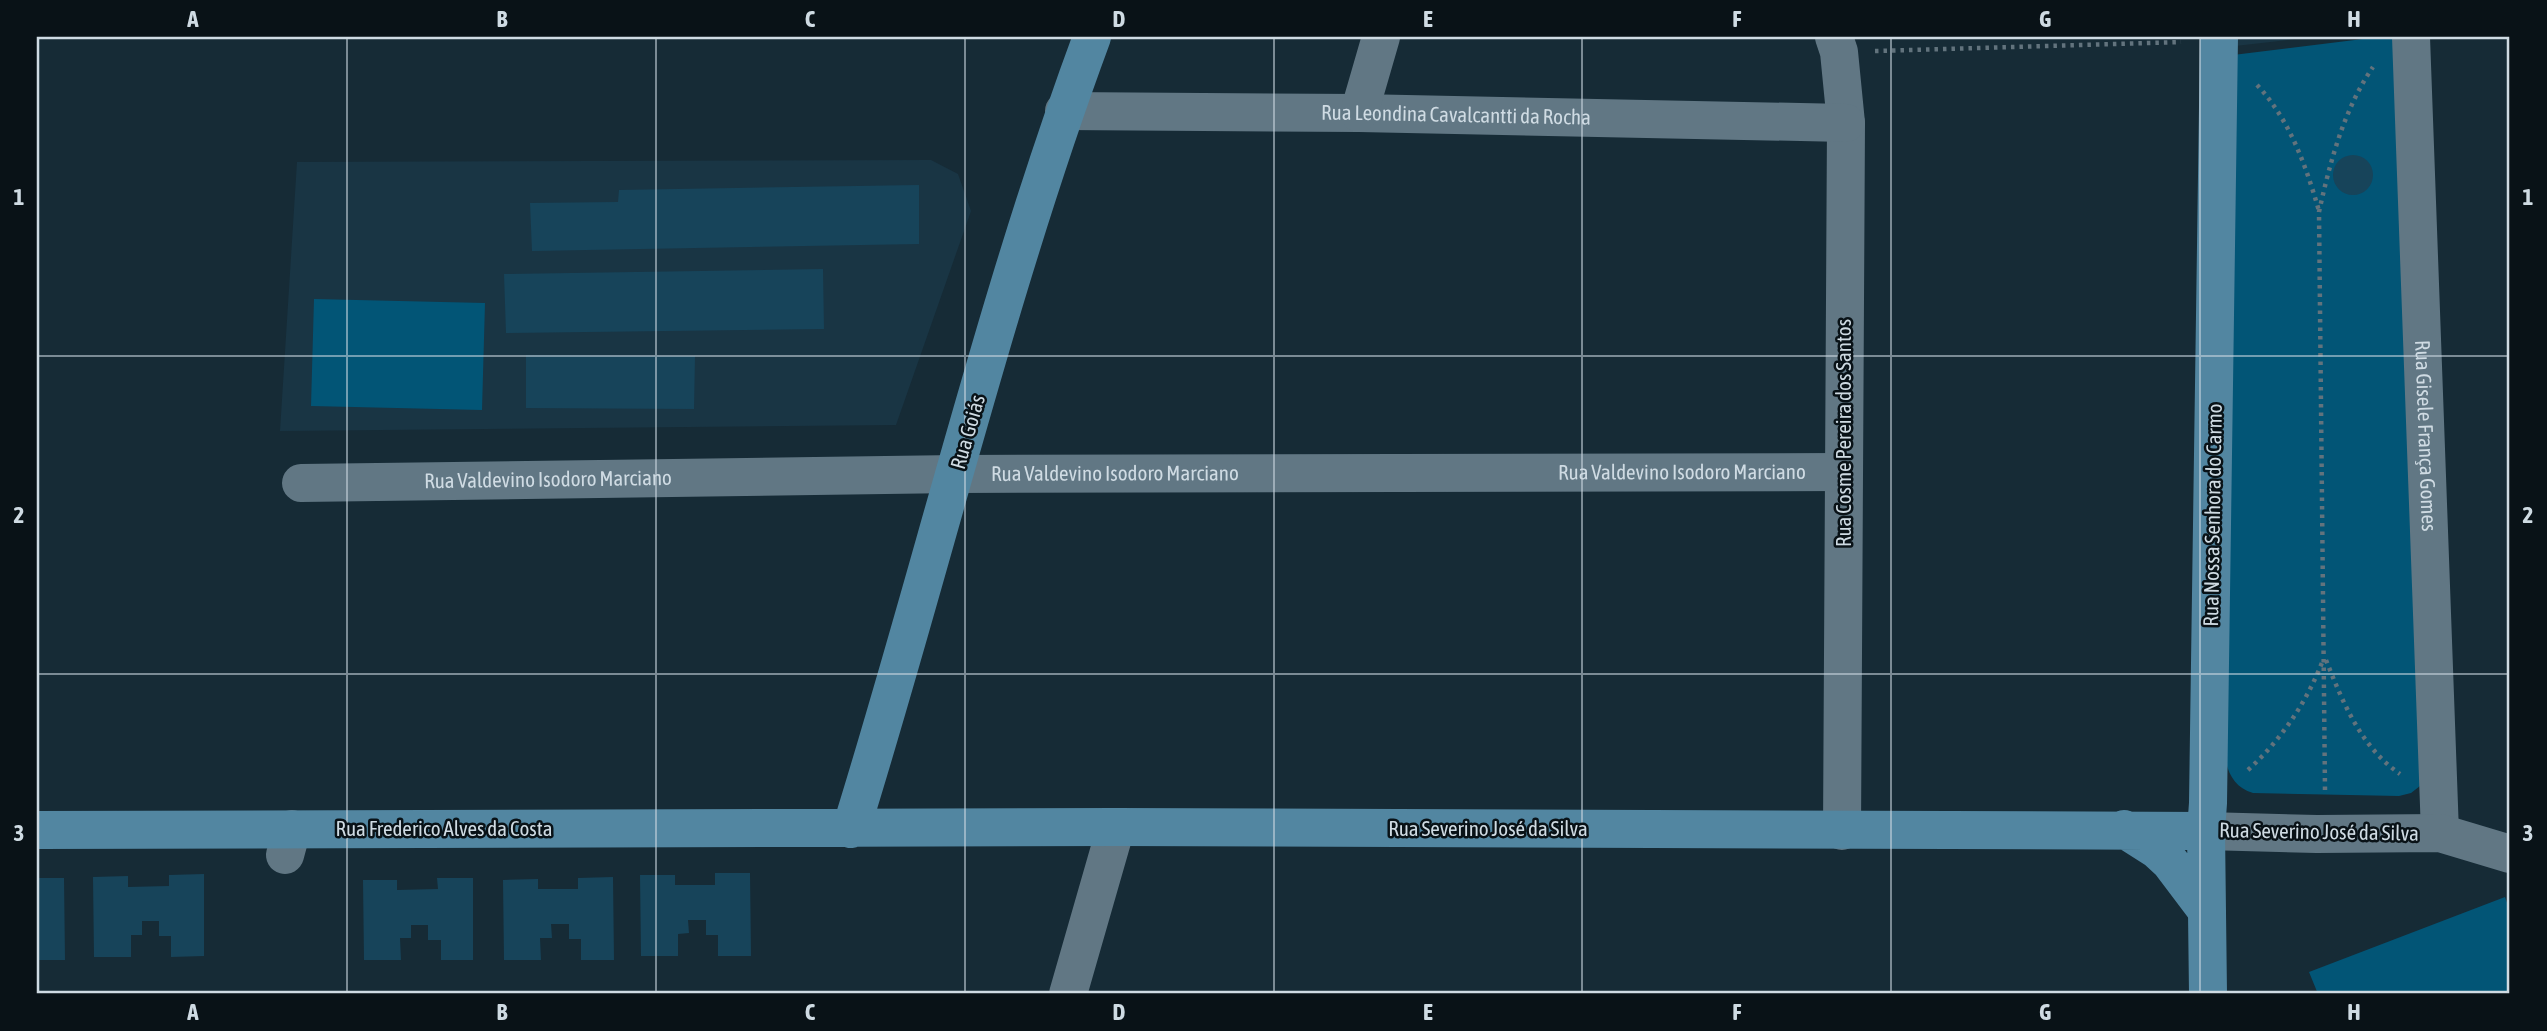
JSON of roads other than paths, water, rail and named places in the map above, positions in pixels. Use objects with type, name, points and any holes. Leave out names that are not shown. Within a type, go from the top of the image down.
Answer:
[{"type":"main road","name":"Rua Goiás","points":[[849,837],[890,704],[1012,272],[1064,111],[1092,37]]},
{"type":"main road","name":"Rua Nossa Senhora do Carmo","points":[[2208,994],[2206,831],[2219,39]]},
{"type":"main road","name":"Rua Severino José da Silva","points":[[849,837],[1116,827],[2206,831]]},
{"type":"main road","points":[[2124,829],[2157,850],[2170,862],[2207,911]]},
{"type":"main road","name":"Rua Frederico Alves da Costa","points":[[37,830],[289,842],[849,837]]},
{"type":"street","points":[[1359,113],[1381,37]]},
{"type":"street","name":"Rua Gisele França Gomes","points":[[2412,37],[2440,833]]},
{"type":"street","name":"Rua Cosme Pereira dos Santos","points":[[1837,44],[1846,123],[1842,831]]},
{"type":"street","name":"Rua Leondina Cavalcantti da Rocha","points":[[1064,111],[1359,113],[1846,123]]},
{"type":"street","name":"Rua Valdevino Isodoro Marciano","points":[[301,483],[956,474],[1843,472]]},
{"type":"street","points":[[1068,994],[1116,827]]},
{"type":"street","name":"Rua Severino José da Silva","points":[[2206,831],[2440,833],[2510,854]]}]
